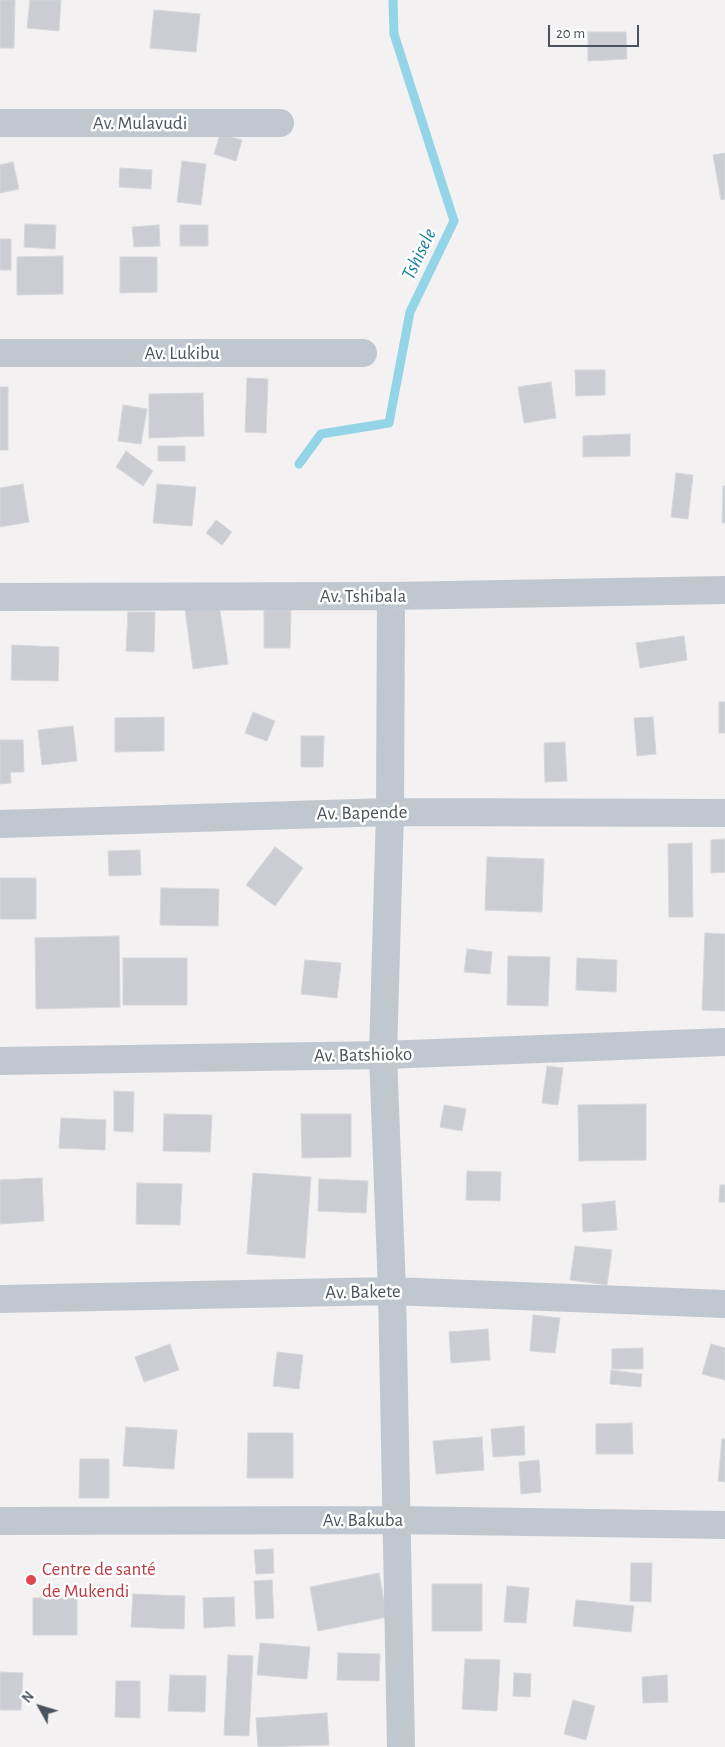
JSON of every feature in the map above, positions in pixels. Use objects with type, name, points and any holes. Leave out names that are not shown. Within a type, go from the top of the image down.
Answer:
[{"type":"street","name":"Av. Mulavudi","points":[[0,123],[280,123]]},
{"type":"street","name":"Av. Lukibu","points":[[0,353],[363,353]]},
{"type":"street","name":"Av. Tshibala","points":[[0,598],[391,596],[725,590]]},
{"type":"street","points":[[391,596],[390,812],[383,1055],[392,1291],[395,1520],[401,1747]]},
{"type":"street","name":"Av. Bapende","points":[[0,824],[390,812],[725,813]]},
{"type":"street","name":"Av. Batshioko","points":[[0,1061],[383,1055],[725,1042]]},
{"type":"street","name":"Av. Bakete","points":[[0,1299],[392,1291],[725,1304]]},
{"type":"street","name":"Av. Bakuba","points":[[0,1520],[395,1520],[725,1525]]},
{"type":"building","points":[[0,0],[15,0],[14,48],[0,48]]},
{"type":"building","points":[[30,0],[61,0],[59,31],[27,28]]},
{"type":"building","points":[[154,10],[200,14],[196,52],[150,48]]},
{"type":"building","points":[[588,32],[626,32],[627,59],[588,61]]},
{"type":"building","points":[[220,134],[242,140],[236,161],[214,154]]},
{"type":"building","points":[[725,153],[725,199],[721,200],[713,155]]},
{"type":"building","points":[[182,161],[206,164],[201,205],[177,202]]},
{"type":"building","points":[[13,162],[19,189],[0,193],[0,165]]},
{"type":"building","points":[[120,168],[152,170],[151,189],[119,187]]},
{"type":"building","points":[[25,224],[56,225],[55,249],[24,247]]},
{"type":"building","points":[[159,225],[160,246],[134,247],[132,227]]},
{"type":"building","points":[[180,225],[208,225],[208,246],[180,246]]},
{"type":"building","points":[[0,239],[11,239],[11,270],[0,270]]},
{"type":"building","points":[[63,256],[63,294],[17,295],[17,257]]},
{"type":"building","points":[[120,257],[157,257],[157,292],[120,293]]},
{"type":"building","points":[[575,370],[605,370],[605,395],[576,396]]},
{"type":"building","points":[[247,378],[268,379],[266,433],[245,432]]},
{"type":"building","points":[[551,382],[556,418],[524,423],[518,387]]},
{"type":"building","points":[[0,387],[8,387],[8,450],[0,450]]},
{"type":"building","points":[[203,393],[204,436],[149,438],[149,394]]},
{"type":"building","points":[[123,405],[147,409],[141,444],[118,441]]},
{"type":"building","points":[[630,434],[630,456],[583,457],[583,436]]},
{"type":"building","points":[[158,446],[185,446],[185,461],[158,461]]},
{"type":"building","points":[[126,451],[153,471],[143,486],[116,467]]},
{"type":"building","points":[[676,473],[693,475],[688,519],[671,517]]},
{"type":"building","points":[[23,484],[29,522],[0,527],[0,488]]},
{"type":"building","points":[[157,484],[196,487],[192,526],[153,523]]},
{"type":"building","points":[[723,486],[725,486],[725,523],[722,523]]},
{"type":"building","points":[[216,520],[232,532],[222,545],[206,533]]},
{"type":"building","points":[[219,604],[228,664],[193,669],[185,609]]},
{"type":"building","points":[[264,610],[291,610],[290,648],[264,648]]},
{"type":"building","points":[[128,612],[155,612],[154,652],[126,651]]},
{"type":"building","points":[[684,636],[687,660],[640,668],[636,643]]},
{"type":"building","points":[[12,645],[59,647],[58,681],[11,680]]},
{"type":"building","points":[[719,702],[725,702],[725,733],[719,733]]},
{"type":"building","points":[[253,712],[275,721],[267,741],[245,733]]},
{"type":"building","points":[[164,717],[164,751],[115,752],[115,718]]},
{"type":"building","points":[[653,717],[656,754],[637,756],[634,718]]},
{"type":"building","points":[[73,726],[77,761],[42,765],[38,730]]},
{"type":"building","points":[[301,736],[324,736],[323,767],[301,767]]},
{"type":"building","points":[[0,740],[23,740],[24,772],[10,772],[11,783],[0,784]]},
{"type":"building","points":[[565,742],[567,781],[545,782],[544,743]]},
{"type":"building","points":[[725,839],[725,872],[711,873],[711,840]]},
{"type":"building","points":[[692,843],[693,917],[669,917],[668,844]]},
{"type":"building","points":[[275,847],[303,868],[275,906],[246,885]]},
{"type":"building","points":[[140,850],[141,875],[109,876],[108,851]]},
{"type":"building","points":[[487,857],[544,859],[542,912],[485,910]]},
{"type":"building","points":[[0,878],[36,878],[36,919],[0,919]]},
{"type":"building","points":[[161,888],[219,889],[218,926],[160,925]]},
{"type":"building","points":[[705,933],[725,934],[725,1011],[702,1010]]},
{"type":"building","points":[[119,936],[120,1007],[36,1009],[35,938]]},
{"type":"building","points":[[467,949],[492,952],[490,974],[464,972]]},
{"type":"building","points":[[508,956],[550,957],[548,1006],[507,1005]]},
{"type":"building","points":[[123,958],[187,958],[187,1005],[123,1005]]},
{"type":"building","points":[[577,958],[617,960],[616,992],[576,990]]},
{"type":"building","points":[[305,960],[341,963],[337,998],[301,994]]},
{"type":"building","points":[[547,1066],[563,1068],[558,1105],[542,1103]]},
{"type":"building","points":[[114,1091],[134,1092],[133,1132],[114,1131]]},
{"type":"building","points":[[646,1104],[646,1160],[579,1161],[578,1105]]},
{"type":"building","points":[[444,1105],[466,1109],[462,1131],[440,1127]]},
{"type":"building","points":[[164,1114],[212,1115],[210,1152],[163,1151]]},
{"type":"building","points":[[301,1114],[351,1114],[351,1157],[302,1158]]},
{"type":"building","points":[[61,1118],[106,1120],[105,1150],[59,1148]]},
{"type":"building","points":[[467,1171],[501,1172],[500,1201],[466,1200]]},
{"type":"building","points":[[253,1173],[311,1177],[305,1258],[247,1254]]},
{"type":"building","points":[[42,1178],[44,1221],[0,1224],[0,1180]]},
{"type":"building","points":[[319,1179],[368,1181],[366,1213],[318,1211]]},
{"type":"building","points":[[137,1183],[182,1184],[180,1225],[136,1224]]},
{"type":"building","points":[[720,1185],[725,1185],[725,1202],[719,1202]]},
{"type":"building","points":[[615,1201],[617,1230],[583,1232],[582,1204]]},
{"type":"building","points":[[575,1246],[612,1250],[607,1285],[570,1280]]},
{"type":"building","points":[[533,1315],[560,1318],[555,1353],[530,1351]]},
{"type":"building","points":[[488,1329],[490,1360],[451,1363],[449,1332]]},
{"type":"building","points":[[170,1344],[179,1370],[144,1382],[135,1357]]},
{"type":"building","points":[[711,1344],[725,1348],[725,1380],[702,1374]]},
{"type":"building","points":[[643,1348],[643,1369],[612,1369],[612,1349]]},
{"type":"building","points":[[277,1352],[303,1355],[299,1389],[273,1386]]},
{"type":"building","points":[[611,1370],[642,1374],[641,1387],[610,1384]]},
{"type":"building","points":[[632,1423],[633,1454],[596,1454],[596,1424]]},
{"type":"building","points":[[524,1426],[525,1455],[493,1457],[491,1429]]},
{"type":"building","points":[[126,1427],[177,1430],[174,1469],[123,1466]]},
{"type":"building","points":[[248,1433],[293,1433],[293,1478],[247,1478]]},
{"type":"building","points":[[482,1437],[484,1470],[436,1474],[433,1441]]},
{"type":"building","points":[[722,1439],[725,1439],[725,1482],[718,1481]]},
{"type":"building","points":[[80,1459],[109,1459],[109,1498],[79,1498]]},
{"type":"building","points":[[539,1460],[541,1492],[521,1494],[519,1462]]},
{"type":"building","points":[[273,1549],[274,1573],[256,1574],[254,1550]]},
{"type":"building","points":[[631,1563],[652,1563],[651,1602],[630,1601]]},
{"type":"building","points":[[379,1573],[387,1617],[318,1631],[310,1587]]},
{"type":"building","points":[[272,1580],[274,1618],[256,1619],[254,1581]]},
{"type":"building","points":[[432,1584],[482,1584],[482,1631],[432,1631]]},
{"type":"building","points":[[507,1586],[529,1588],[526,1623],[504,1622]]},
{"type":"building","points":[[133,1594],[185,1596],[184,1629],[131,1627]]},
{"type":"building","points":[[77,1597],[77,1635],[33,1635],[33,1598]]},
{"type":"building","points":[[234,1597],[235,1626],[204,1628],[203,1598]]},
{"type":"building","points":[[576,1600],[634,1606],[631,1632],[573,1626]]},
{"type":"building","points":[[260,1643],[310,1647],[307,1679],[257,1675]]},
{"type":"building","points":[[338,1653],[380,1654],[379,1681],[337,1680]]},
{"type":"building","points":[[228,1655],[253,1656],[249,1736],[224,1735]]},
{"type":"building","points":[[465,1659],[500,1660],[497,1711],[462,1709]]},
{"type":"building","points":[[0,1672],[23,1673],[21,1710],[0,1710]]},
{"type":"building","points":[[514,1673],[531,1674],[530,1697],[513,1696]]},
{"type":"building","points":[[170,1675],[206,1676],[205,1712],[168,1711]]},
{"type":"building","points":[[667,1675],[668,1702],[643,1703],[642,1677]]},
{"type":"building","points":[[116,1681],[140,1681],[140,1718],[115,1717]]},
{"type":"building","points":[[573,1700],[595,1706],[586,1740],[564,1734]]},
{"type":"building","points":[[327,1713],[329,1745],[258,1747],[256,1718]]},
{"type":"waterway","name":"Tshisele","points":[[299,464],[321,434],[389,423],[410,312],[454,221],[394,34],[393,0]]},
{"type":"place","name":"Centre de santé de Mukendi","points":[[31,1580]]}]
